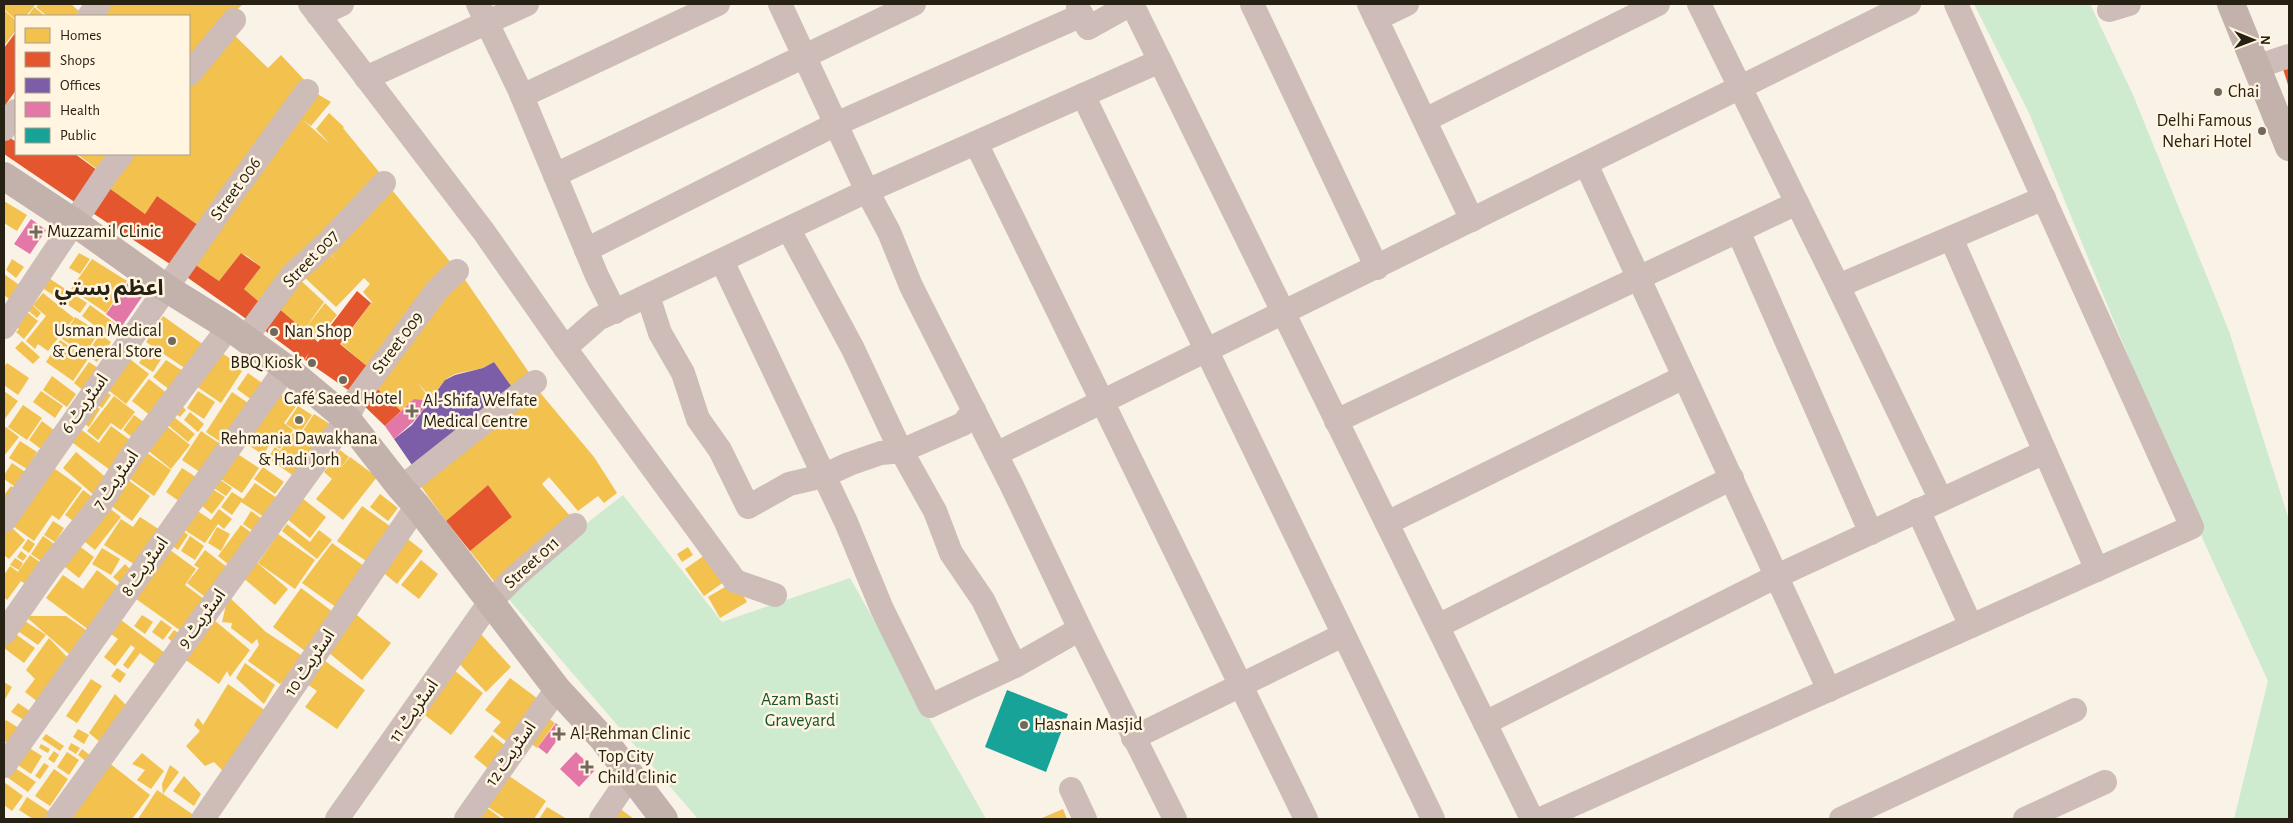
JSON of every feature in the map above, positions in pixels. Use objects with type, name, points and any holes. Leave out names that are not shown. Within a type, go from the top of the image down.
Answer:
[{"type":"street","points":[[90,15],[99,4]]},
{"type":"street","points":[[342,4],[314,9],[484,232],[565,348],[735,581],[775,595]]},
{"type":"street","points":[[366,78],[483,13],[528,4]]},
{"type":"street","points":[[522,96],[718,4]]},
{"type":"street","points":[[780,4],[867,191],[889,232],[919,302],[996,454],[1133,738],[1175,819]]},
{"type":"street","points":[[555,175],[914,4]]},
{"type":"street","points":[[586,250],[836,124],[1079,10],[1088,28],[1131,4],[1532,819]]},
{"type":"street","points":[[1252,4],[1377,268]]},
{"type":"street","points":[[1407,4],[1373,11],[1472,220]]},
{"type":"street","points":[[1425,120],[1658,4]]},
{"type":"street","points":[[1700,4],[1941,500]]},
{"type":"street","points":[[996,454],[1284,314],[1909,4]]},
{"type":"street","points":[[1541,819],[1567,814],[1829,690],[2192,527],[1956,4]]},
{"type":"street","points":[[2231,4],[2289,148]]},
{"type":"street","points":[[483,13],[522,96],[586,250],[616,312]]},
{"type":"street","points":[[190,73],[234,20]]},
{"type":"street","points":[[2256,67],[2289,56]]},
{"type":"street","points":[[565,348],[598,319],[722,262],[867,191],[1160,61]]},
{"type":"street","name":"Street 006","points":[[166,288],[307,91]]},
{"type":"street","points":[[1084,95],[1433,819]]},
{"type":"street","points":[[4,129],[15,112]]},
{"type":"street","points":[[976,143],[1306,819]]},
{"type":"street","points":[[4,327],[107,173],[121,155]]},
{"type":"street","points":[[1586,164],[1829,690]]},
{"type":"street","points":[[4,176],[75,223],[166,288],[237,333],[286,368],[346,419],[409,497],[557,689],[603,739],[664,819]]},
{"type":"street","name":"Street 007","points":[[237,333],[384,183]]},
{"type":"street","points":[[1838,286],[2044,198]]},
{"type":"street","points":[[1336,420],[1797,203]]},
{"type":"street","points":[[789,230],[853,349],[901,451],[935,511],[951,553],[983,600],[1015,666]]},
{"type":"street","points":[[1738,231],[1871,533]]},
{"type":"street","points":[[1951,238],[2097,570]]},
{"type":"street","points":[[722,262],[846,522],[882,609],[930,706],[1015,666],[1080,628]]},
{"type":"street","name":"Street 009","points":[[346,419],[357,398],[437,290],[457,271]]},
{"type":"street","name":"اسٹریٹ 6","points":[[4,520],[166,288]]},
{"type":"street","points":[[648,296],[660,332],[683,372],[698,419],[720,450],[748,507],[789,484],[823,476],[849,464],[881,453],[901,451],[963,424],[974,410]]},
{"type":"street","name":"اسٹریٹ 7","points":[[4,633],[50,567],[101,503],[131,456],[237,333]]},
{"type":"street","name":"اسٹریٹ 8","points":[[4,766],[286,368]]},
{"type":"street","points":[[1387,523],[1684,377]]},
{"type":"street","name":"اسٹریٹ 10","points":[[203,819],[409,497],[535,382]]},
{"type":"street","name":"اسٹریٹ 9","points":[[58,819],[346,419]]},
{"type":"street","points":[[1485,723],[1777,576],[2045,452]]},
{"type":"street","points":[[1438,626],[1732,478]]},
{"type":"street","points":[[1918,510],[1971,626]]},
{"type":"street","name":"Street 011","points":[[490,602],[575,525]]},
{"type":"street","name":"اسٹریٹ 11","points":[[337,819],[490,602]]},
{"type":"street","points":[[1133,738],[1343,635]]},
{"type":"street","name":"اسٹریٹ 12","points":[[466,819],[557,689]]},
{"type":"street","points":[[1841,819],[2075,710]]},
{"type":"street","points":[[601,819],[630,776]]},
{"type":"street","points":[[2025,819],[2105,782]]},
{"type":"street","points":[[1071,790],[1085,819]]},
{"type":"green space","points":[[1974,4],[2090,4],[2133,95],[2229,331],[2289,520],[2289,819],[2234,819],[2268,681],[2204,542],[2029,113]]},
{"type":"green space","name":"Azam Basti Graveyard","points":[[623,495],[722,622],[850,578],[986,819],[698,819],[507,597],[555,548]]},
{"type":"building: Homes","points":[[4,4],[36,4],[27,15],[15,15],[15,19],[4,9]]},
{"type":"building: Homes","points":[[39,4],[71,4],[80,12],[76,15],[46,15],[36,7]]},
{"type":"building: Homes","points":[[105,4],[243,4],[190,55],[190,15],[96,15]]},
{"type":"building: Homes","points":[[34,7],[44,15],[29,15]]},
{"type":"building: Homes","points":[[4,10],[15,20],[15,31],[4,46]]},
{"type":"building: Homes","points":[[233,34],[268,68],[281,55],[309,85],[198,225],[157,196],[145,214],[105,185],[125,155],[190,155],[190,80]]},
{"type":"building: Homes","points":[[314,92],[331,102],[311,126],[302,119],[330,144],[316,129],[329,113],[344,127],[384,178],[264,306],[244,289],[261,267],[247,256],[241,253],[219,281],[190,261]]},
{"type":"building: Homes","points":[[78,155],[113,155],[101,172]]},
{"type":"building: Homes","points":[[388,185],[456,269],[368,367],[341,344],[372,302],[363,292],[370,284],[364,278],[336,307],[301,274],[325,249],[338,262],[326,249]]},
{"type":"building: Homes","points":[[4,201],[27,215],[17,231],[4,223]]},
{"type":"building: Homes","points":[[79,253],[90,259],[80,274],[69,268]]},
{"type":"building: Homes","points":[[12,259],[24,267],[16,278],[6,270]]},
{"type":"building: Homes","points":[[92,259],[127,281],[106,313],[71,289]]},
{"type":"building: Homes","points":[[4,274],[22,287],[12,301],[4,295]]},
{"type":"building: Homes","points":[[461,274],[530,374],[514,390],[494,362],[483,368],[455,374],[446,379],[431,398],[417,382],[430,399],[414,399],[401,411],[372,384]]},
{"type":"building: Homes","points":[[44,275],[87,303],[80,313],[38,285]]},
{"type":"building: Homes","points":[[297,277],[324,302],[304,330],[276,306]]},
{"type":"building: Homes","points":[[43,293],[74,318],[48,351],[38,344],[35,349],[26,341],[46,316],[33,305]]},
{"type":"building: Homes","points":[[29,302],[41,313],[37,318],[24,307]]},
{"type":"building: Homes","points":[[325,303],[337,315],[317,340],[304,330]]},
{"type":"building: Homes","points":[[90,305],[120,327],[111,338],[82,316]]},
{"type":"building: Homes","points":[[22,308],[38,321],[24,339],[16,332],[19,329],[11,323]]},
{"type":"building: Homes","points":[[163,316],[208,348],[192,373],[146,342]]},
{"type":"building: Homes","points":[[75,317],[99,332],[85,354],[62,339]]},
{"type":"building: Homes","points":[[100,334],[111,342],[97,362],[86,355]]},
{"type":"building: Homes","points":[[60,340],[88,359],[73,381],[46,362]]},
{"type":"building: Homes","points":[[22,341],[40,357],[33,364],[15,348]]},
{"type":"building: Homes","points":[[149,347],[163,356],[153,372],[139,363]]},
{"type":"building: Homes","points":[[219,351],[244,368],[221,403],[196,386]]},
{"type":"building: Homes","points":[[130,359],[149,374],[126,404],[107,389]]},
{"type":"building: Homes","points":[[166,360],[189,375],[174,393],[153,377]]},
{"type":"building: Homes","points":[[89,362],[101,370],[85,392],[74,383]]},
{"type":"building: Homes","points":[[7,363],[29,378],[18,395],[4,385],[4,367]]},
{"type":"building: Homes","points":[[248,373],[269,388],[257,404],[237,389]]},
{"type":"building: Homes","points":[[52,376],[76,394],[67,407],[43,390]]},
{"type":"building: Homes","points":[[149,379],[173,398],[156,420],[132,401]]},
{"type":"building: Homes","points":[[100,388],[111,395],[102,408],[92,401]]},
{"type":"building: Homes","points":[[537,389],[594,457],[617,493],[604,503],[598,496],[578,511],[549,477],[542,484],[571,517],[497,585],[470,551],[512,517],[488,485],[446,521],[420,485]]},
{"type":"building: Homes","points":[[4,391],[18,401],[4,420]]},
{"type":"building: Homes","points":[[41,391],[63,406],[55,418],[33,402]]},
{"type":"building: Homes","points":[[198,391],[215,402],[204,419],[187,408]]},
{"type":"building: Homes","points":[[232,392],[254,407],[228,447],[206,432]]},
{"type":"building: Homes","points":[[279,393],[297,405],[284,423],[293,430],[280,449],[271,443],[263,455],[244,442]]},
{"type":"building: Homes","points":[[114,396],[135,412],[121,430],[111,423],[98,440],[87,431]]},
{"type":"building: Homes","points":[[90,403],[100,409],[89,427],[79,420]]},
{"type":"building: Homes","points":[[23,405],[42,418],[27,440],[8,427]]},
{"type":"building: Homes","points":[[181,405],[186,410],[180,417],[175,413]]},
{"type":"building: Homes","name":"Rehmania Dawakhana & Hadi Jorh","points":[[298,406],[312,415],[300,433],[286,424]]},
{"type":"building: Homes","points":[[190,412],[204,424],[198,432],[184,420]]},
{"type":"building: Homes","points":[[314,414],[330,424],[316,445],[300,435]]},
{"type":"building: Homes","points":[[134,415],[148,425],[137,441],[123,430]]},
{"type":"building: Homes","points":[[174,417],[195,434],[188,442],[168,425]]},
{"type":"building: Homes","points":[[42,421],[59,434],[45,452],[29,440]]},
{"type":"building: Homes","points":[[164,424],[190,445],[171,469],[145,448]]},
{"type":"building: Homes","points":[[75,425],[99,443],[111,426],[134,443],[113,472],[66,438]]},
{"type":"building: Homes","points":[[6,427],[19,437],[4,456],[4,429]]},
{"type":"building: Homes","points":[[201,431],[226,448],[207,477],[182,460]]},
{"type":"building: Homes","points":[[293,433],[314,448],[295,477],[268,458],[275,447],[280,451]]},
{"type":"building: Homes","points":[[20,441],[37,452],[27,469],[9,458]]},
{"type":"building: Homes","points":[[143,450],[171,470],[154,496],[126,476]]},
{"type":"building: Homes","points":[[340,450],[349,457],[339,470],[350,457],[377,477],[343,520],[316,499],[332,479],[324,472]]},
{"type":"building: Homes","points":[[76,452],[109,480],[95,496],[63,468]]},
{"type":"building: Homes","points":[[236,453],[259,468],[242,493],[219,478]]},
{"type":"building: Homes","points":[[12,463],[31,476],[21,491],[4,479],[4,475]]},
{"type":"building: Homes","points":[[48,464],[82,488],[59,520],[52,515],[34,541],[10,524]]},
{"type":"building: Homes","points":[[263,467],[284,482],[275,494],[254,479]]},
{"type":"building: Homes","points":[[182,468],[202,481],[186,506],[166,492]]},
{"type":"building: Homes","points":[[124,477],[150,496],[132,521],[106,502]]},
{"type":"building: Homes","points":[[219,479],[232,488],[226,496],[214,488]]},
{"type":"building: Homes","points":[[255,483],[277,498],[264,517],[241,502],[232,515],[221,507],[232,492],[243,499]]},
{"type":"building: Homes","points":[[11,486],[18,491],[10,503],[4,499],[4,495]]},
{"type":"building: Homes","points":[[83,490],[98,501],[80,526],[65,515]]},
{"type":"building: Homes","points":[[214,490],[225,497],[212,514],[202,506]]},
{"type":"building: Homes","points":[[380,494],[398,508],[388,521],[370,507]]},
{"type":"building: Homes","points":[[302,498],[326,517],[310,538],[286,518]]},
{"type":"building: Homes","points":[[104,504],[121,517],[95,550],[79,537]]},
{"type":"building: Homes","points":[[362,506],[394,529],[369,563],[337,541]]},
{"type":"building: Homes","points":[[219,509],[232,519],[224,529],[218,524],[205,543],[183,529],[196,510],[211,520]]},
{"type":"building: Homes","points":[[251,511],[265,521],[256,533],[243,524]]},
{"type":"building: Homes","points":[[140,517],[160,530],[137,566],[104,545],[121,519],[133,527]]},
{"type":"building: Homes","points":[[53,521],[64,528],[55,542],[44,535]]},
{"type":"building: Homes","points":[[287,524],[310,542],[319,530],[332,540],[317,559],[282,531]]},
{"type":"building: Homes","points":[[241,525],[257,537],[234,569],[218,556]]},
{"type":"building: Homes","points":[[10,526],[25,540],[9,559],[4,555],[4,533]]},
{"type":"building: Homes","points":[[217,527],[230,534],[221,551],[208,543]]},
{"type":"building: Homes","points":[[181,529],[188,535],[178,550],[170,544]]},
{"type":"building: Homes","points":[[278,534],[315,560],[295,589],[258,563]]},
{"type":"building: Homes","points":[[43,536],[60,548],[48,566],[31,554]]},
{"type":"building: Homes","points":[[190,536],[204,546],[195,560],[181,551]]},
{"type":"building: Homes","points":[[404,536],[423,551],[397,584],[379,569]]},
{"type":"building: Homes","points":[[28,539],[35,544],[29,553],[22,548]]},
{"type":"building: Homes","points":[[74,542],[94,557],[79,578],[59,562]]},
{"type":"building: Homes","points":[[332,543],[368,569],[340,610],[302,583]]},
{"type":"building: Homes","points":[[166,547],[196,569],[185,585],[204,599],[181,631],[132,596]]},
{"type":"building: Homes","points":[[688,547],[693,555],[682,562],[677,554]]},
{"type":"building: Homes","points":[[102,548],[120,559],[111,575],[92,564]]},
{"type":"building: Homes","points":[[205,550],[232,571],[209,600],[187,583],[199,568],[194,565]]},
{"type":"building: Homes","points":[[712,550],[731,577],[704,596],[685,569]]},
{"type":"building: Homes","points":[[21,551],[27,556],[23,561],[17,557]]},
{"type":"building: Homes","points":[[30,555],[41,563],[25,584],[21,581],[7,600],[4,597],[4,575],[10,566],[18,572]]},
{"type":"building: Homes","points":[[15,558],[23,563],[19,570],[10,565]]},
{"type":"building: Homes","points":[[254,560],[288,589],[275,605],[241,576]]},
{"type":"building: Homes","points":[[421,560],[438,574],[419,599],[401,585]]},
{"type":"building: Homes","points":[[125,564],[132,571],[121,584],[113,577]]},
{"type":"building: Homes","points":[[97,570],[120,588],[89,630],[46,598],[63,575],[83,589]]},
{"type":"building: Homes","points":[[735,581],[747,602],[720,618],[708,597]]},
{"type":"building: Homes","points":[[301,588],[337,615],[309,654],[273,627]]},
{"type":"building: Homes","points":[[228,596],[266,632],[307,659],[280,684],[248,661],[259,645],[257,639],[252,644],[231,628],[232,623],[222,622]]},
{"type":"building: Homes","points":[[352,611],[391,643],[362,680],[323,648]]},
{"type":"building: Homes","points":[[142,615],[153,622],[145,634],[134,626]]},
{"type":"building: Homes","points":[[25,616],[66,616],[86,630],[69,654]]},
{"type":"building: Homes","points":[[117,617],[165,653],[156,665],[140,653],[128,669],[123,665],[135,648],[131,645],[115,666],[104,657],[118,639],[107,631]]},
{"type":"building: Homes","points":[[22,619],[46,635],[38,645],[15,629]]},
{"type":"building: Homes","points":[[161,620],[172,628],[163,640],[152,632]]},
{"type":"building: Homes","points":[[214,620],[250,650],[230,677],[227,671],[219,684],[183,658]]},
{"type":"building: Homes","points":[[10,630],[35,648],[24,663],[4,648],[4,640]]},
{"type":"building: Homes","points":[[174,630],[180,634],[173,643],[168,638]]},
{"type":"building: Homes","points":[[479,632],[511,667],[486,692],[453,657]]},
{"type":"building: Homes","points":[[49,638],[68,658],[38,702],[25,692],[35,679],[26,670]]},
{"type":"building: Homes","points":[[321,658],[365,690],[337,729],[305,707],[317,691],[304,682]]},
{"type":"building: Homes","points":[[245,663],[275,685],[264,704],[236,678]]},
{"type":"building: Homes","points":[[450,667],[483,693],[451,735],[417,709]]},
{"type":"building: Homes","points":[[117,668],[126,674],[120,683],[111,676]]},
{"type":"building: Homes","points":[[510,678],[542,702],[507,742],[493,731],[501,722],[485,710]]},
{"type":"building: Homes","points":[[91,679],[102,686],[77,723],[66,716]]},
{"type":"building: Homes","points":[[4,682],[12,687],[4,701]]},
{"type":"building: Homes","points":[[228,684],[266,711],[227,775],[214,762],[205,766],[186,746],[200,731],[194,725],[198,718],[203,725]]},
{"type":"building: Homes","points":[[115,694],[134,713],[106,747],[89,733]]},
{"type":"building: Homes","points":[[18,703],[33,713],[27,722],[11,712]]},
{"type":"building: Homes","points":[[545,716],[555,723],[537,748],[526,740]]},
{"type":"building: Homes","points":[[6,720],[22,730],[12,745],[4,741],[4,723]]},
{"type":"building: Homes","points":[[78,729],[89,735],[84,744],[73,737]]},
{"type":"building: Homes","points":[[46,734],[64,746],[60,751],[42,739]]},
{"type":"building: Homes","points":[[492,735],[507,747],[490,770],[474,757]]},
{"type":"building: Homes","points":[[71,743],[80,748],[76,754],[68,749]]},
{"type":"building: Homes","points":[[23,744],[42,756],[31,774],[12,761]]},
{"type":"building: Homes","points":[[41,744],[50,749],[48,753],[39,748]]},
{"type":"building: Homes","points":[[82,749],[91,756],[87,762],[78,755]]},
{"type":"building: Homes","points":[[54,751],[59,755],[54,763],[48,759]]},
{"type":"building: Homes","points":[[67,752],[79,760],[69,775],[57,767]]},
{"type":"building: Homes","points":[[142,753],[164,771],[151,789],[137,780],[145,770],[132,764]]},
{"type":"building: Homes","points":[[108,762],[150,795],[132,819],[70,819]]},
{"type":"building: Homes","points":[[44,763],[49,766],[40,779],[35,776]]},
{"type":"building: Homes","points":[[9,764],[36,782],[28,792],[4,775]]},
{"type":"building: Homes","points":[[170,765],[179,772],[163,794],[162,784]]},
{"type":"building: Homes","points":[[54,769],[68,779],[50,806],[35,796]]},
{"type":"building: Homes","points":[[503,772],[546,801],[534,819],[506,819],[482,803]]},
{"type":"building: Homes","points":[[184,776],[201,794],[194,806],[173,791]]},
{"type":"building: Homes","points":[[4,782],[23,796],[12,811],[4,805]]},
{"type":"building: Homes","points":[[157,790],[198,818],[196,819],[138,819]]},
{"type":"building: Homes","points":[[27,797],[51,813],[47,819],[33,819],[19,810]]},
{"type":"building: Homes","points":[[480,803],[490,810],[502,819],[468,819]]},
{"type":"building: Homes","points":[[615,805],[634,819],[605,819]]},
{"type":"building: Homes","points":[[547,807],[567,819],[539,819]]},
{"type":"building: Homes","points":[[1063,809],[1067,819],[1042,818]]},
{"type":"building: Shops","points":[[15,33],[15,91],[4,107],[4,48]]},
{"type":"building: Shops","points":[[2289,67],[2289,88],[2283,69]]},
{"type":"building: Shops","points":[[5,134],[15,141],[15,155],[76,155],[101,173],[79,205],[4,154]]},
{"type":"building: Shops","points":[[105,185],[145,214],[157,196],[198,225],[173,266],[88,210]]},
{"type":"building: Shops","points":[[241,253],[261,267],[244,289],[264,306],[252,323],[181,273],[190,261],[219,281]]},
{"type":"building: Shops","points":[[357,291],[371,303],[340,344],[368,367],[351,392],[305,360],[309,353],[304,360],[260,327],[276,306],[318,342]]},
{"type":"building: Shops","points":[[372,384],[401,411],[385,426],[358,400]]},
{"type":"building: Shops","points":[[488,485],[512,517],[470,551],[446,521]]},
{"type":"building: Offices","points":[[494,362],[514,390],[414,468],[394,439],[412,425],[445,380],[455,375],[483,368]]},
{"type":"building: Health","points":[[31,219],[46,230],[30,254],[14,244]]},
{"type":"building: Health","points":[[128,283],[144,294],[122,326],[106,314]]},
{"type":"building: Health","name":"Al-Shifa Welfate Medical Centre","points":[[414,399],[431,400],[413,422],[394,439],[385,426]]},
{"type":"building: Health","points":[[556,723],[564,731],[547,754],[538,747]]},
{"type":"building: Health","name":"Top City Child Clinic","points":[[576,752],[595,770],[579,787],[560,769]]},
{"type":"building: Public","points":[[1007,690],[1068,714],[1046,772],[985,747]]},
{"type":"place","name":"Chai","points":[[2218,92]]},
{"type":"place","name":"Delhi Famous Nehari Hotel","points":[[2262,131]]},
{"type":"place","name":"Muzzamil CLinic","points":[[36,232]]},
{"type":"place","name":"Nan Shop","points":[[274,332]]},
{"type":"place","name":"Usman Medical & General Store","points":[[172,341]]},
{"type":"place","name":"BBQ Kiosk","points":[[312,363]]},
{"type":"place","name":"Café Saeed Hotel","points":[[343,380]]},
{"type":"place","name":"Al-Shifa Welfate Medical Centre","points":[[412,411]]},
{"type":"place","name":"Rehmania Dawakhana & Hadi Jorh","points":[[299,420]]},
{"type":"place","name":"Hasnain Masjid","points":[[1024,725]]},
{"type":"place","name":"Al-Rehman Clinic","points":[[559,734]]},
{"type":"place","name":"Top City Child Clinic","points":[[587,767]]},
{"type":"district","name":"اعظم بستي","points":[[109,288]]}]
